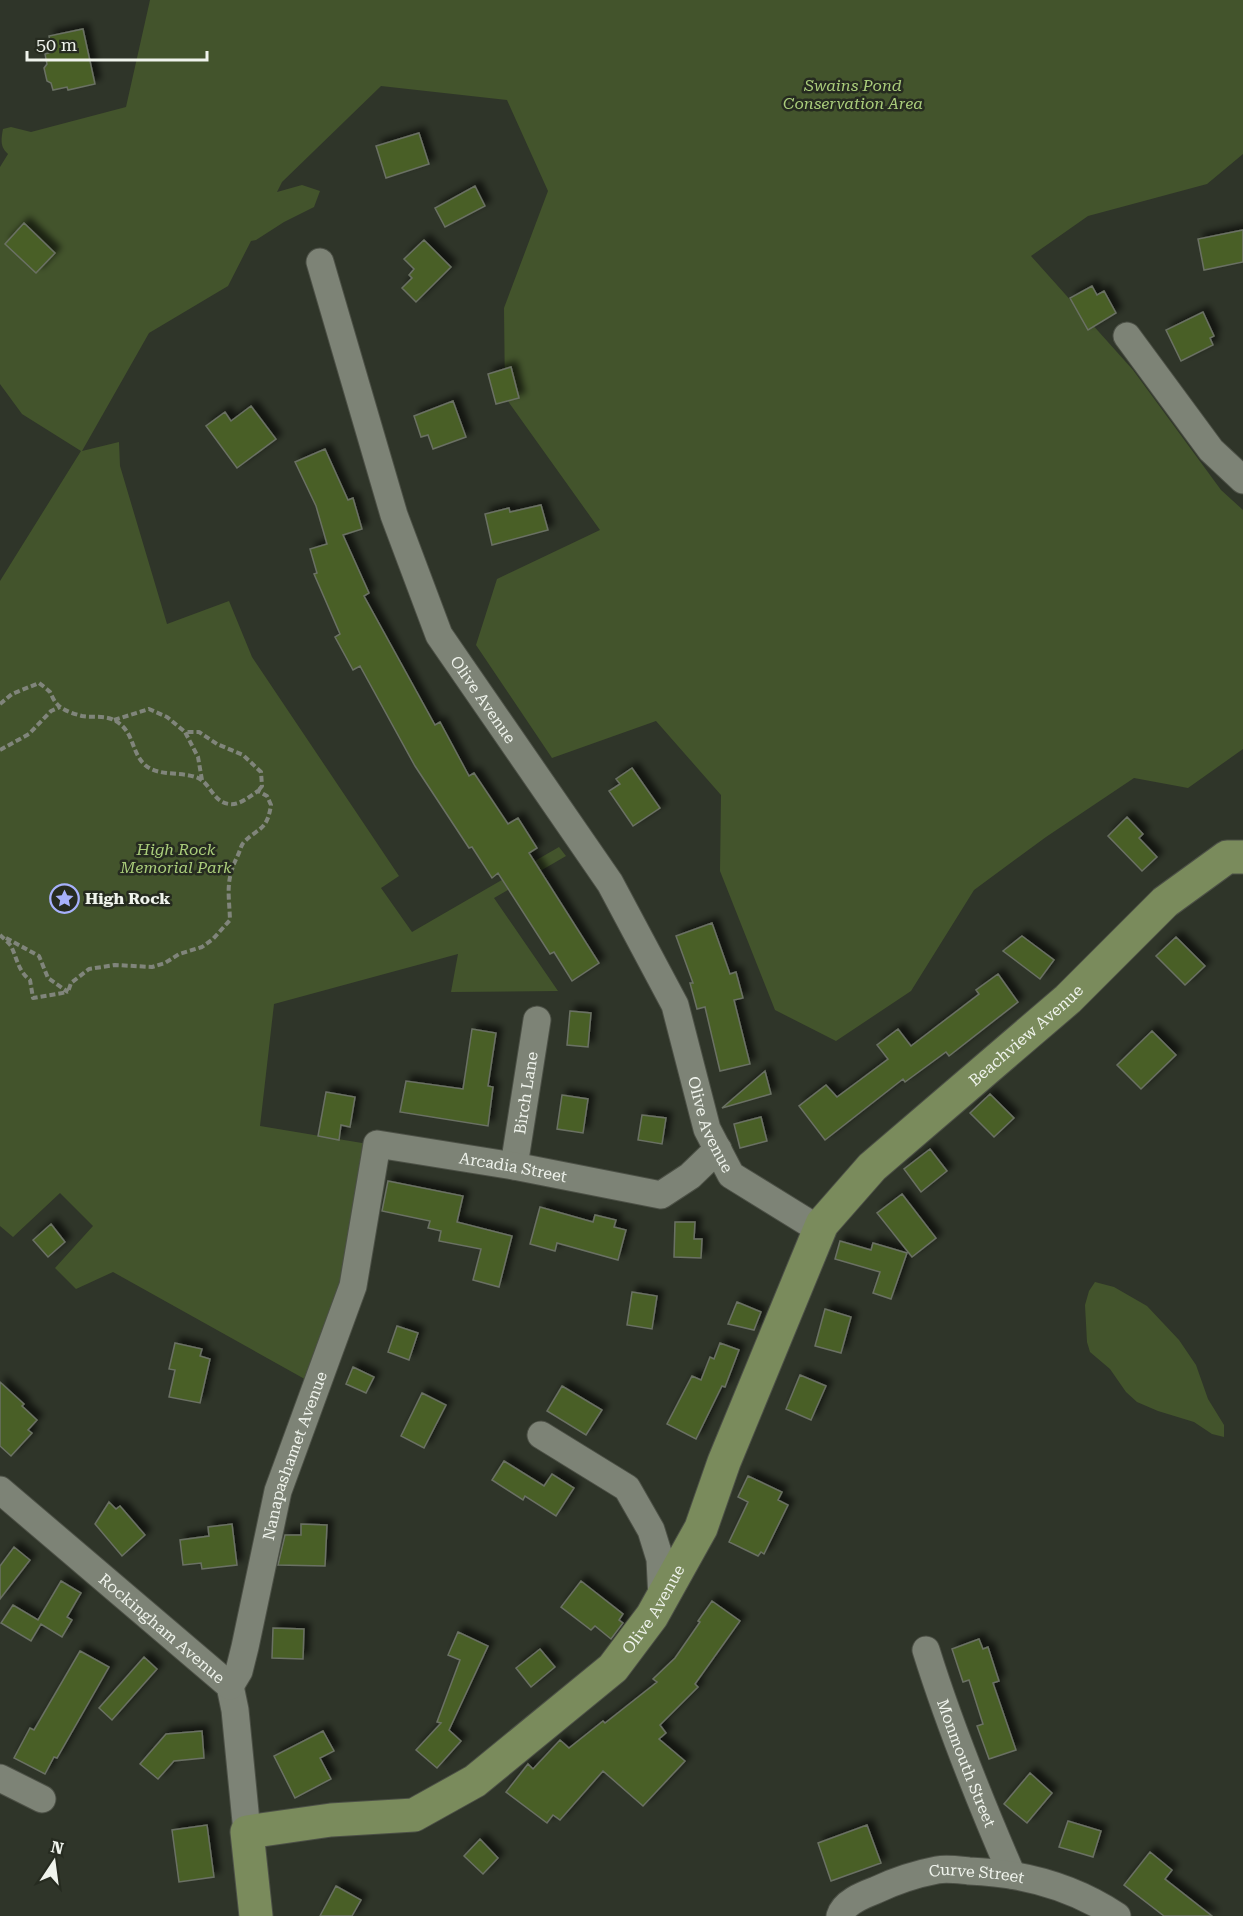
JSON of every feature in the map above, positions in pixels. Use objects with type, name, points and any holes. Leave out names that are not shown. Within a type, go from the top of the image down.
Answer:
[{"type":"street","name":"Olive Avenue","points":[[247,1832],[331,1820],[414,1815],[475,1781],[613,1668],[652,1616],[701,1528],[724,1462],[820,1230],[731,1175],[707,1129],[675,1005],[610,883],[439,635],[394,515],[320,262]]},
{"type":"street","points":[[1127,336],[1211,450],[1243,480]]},
{"type":"street","name":"Beachview Avenue","points":[[820,1230],[822,1224],[872,1167],[1068,999],[1165,902],[1227,857],[1243,857]]},
{"type":"street","name":"Birch Lane","points":[[514,1166],[537,1020]]},
{"type":"street","name":"Arcadia Street","points":[[363,1228],[377,1144],[514,1166],[661,1195],[690,1176],[718,1149]]},
{"type":"street","name":"Nanapashamet Avenue","points":[[230,1686],[239,1671],[245,1647],[278,1491],[353,1287],[363,1228]]},
{"type":"street","points":[[541,1435],[627,1488],[651,1530],[660,1559],[662,1599]]},
{"type":"street","name":"Rockingham Avenue","points":[[0,1490],[230,1686],[235,1710],[256,1916]]},
{"type":"street","name":"Monmouth Street","points":[[926,1650],[946,1714],[1012,1875]]},
{"type":"street","points":[[0,1778],[42,1799]]},
{"type":"street","name":"Curve Street","points":[[840,1916],[841,1912],[855,1899],[908,1877],[940,1869],[991,1872],[1034,1879],[1070,1890],[1100,1904],[1117,1916]]},
{"type":"path","points":[[0,704],[12,694],[39,683],[49,691],[56,704],[82,716],[108,718],[123,726],[138,756],[146,766],[157,772],[199,778],[214,797],[228,804],[237,804],[262,786],[261,772],[243,755],[217,744],[199,732],[185,732]]},
{"type":"path","points":[[0,750],[29,734],[51,711],[60,706]]},
{"type":"path","points":[[114,720],[149,709],[167,717],[185,732],[198,758],[202,781]]},
{"type":"path","points":[[68,992],[71,983],[89,969],[115,965],[152,967],[165,963],[179,954],[202,947],[225,927],[230,920],[227,893],[230,872],[243,843],[260,831],[270,813],[271,805],[267,796],[258,791]]},
{"type":"path","points":[[0,935],[10,945],[23,975],[30,980],[33,998],[68,992]]},
{"type":"path","points":[[0,935],[39,956],[48,978],[68,992]]},
{"type":"green space","points":[[150,0],[1243,0],[1243,154],[1207,184],[1088,216],[1031,256],[1133,370],[1221,490],[1243,510],[1243,749],[1188,788],[1134,778],[1046,837],[974,890],[911,991],[836,1041],[775,1010],[720,871],[721,795],[656,721],[552,758],[476,645],[497,579],[600,530],[505,397],[504,308],[548,191],[507,100],[381,86],[282,182],[277,192],[302,185],[320,191],[314,207],[251,241],[228,286],[149,333],[82,451],[119,442],[120,466],[167,624],[229,601],[252,657],[399,876],[381,888],[412,932],[559,847],[566,856],[494,898],[558,991],[451,992],[458,954],[274,1004],[260,1126],[368,1144],[341,1289],[310,1382],[113,1272],[76,1289],[55,1268],[93,1226],[60,1193],[13,1237],[0,1226],[0,581],[81,451],[22,414],[0,384],[0,167],[8,154],[2,146],[2,137],[3,129],[11,127],[31,132],[126,107]]},
{"type":"green space","points":[[1095,1282],[1114,1287],[1147,1306],[1179,1340],[1196,1365],[1208,1399],[1224,1425],[1224,1437],[1212,1434],[1194,1422],[1137,1402],[1126,1392],[1110,1369],[1090,1352],[1087,1342],[1085,1305],[1089,1291]]},
{"type":"building","points":[[83,29],[95,84],[68,90],[67,87],[53,90],[51,83],[47,81],[44,68],[47,64],[45,54],[52,52],[49,36]]},
{"type":"building","points":[[419,133],[429,164],[386,178],[376,146]]},
{"type":"building","points":[[475,186],[485,206],[445,227],[435,208]]},
{"type":"building","points":[[24,223],[55,253],[36,273],[5,244]]},
{"type":"building","points":[[1243,230],[1243,262],[1204,270],[1198,239]]},
{"type":"building","points":[[424,240],[451,267],[416,302],[402,288],[412,278],[409,275],[414,269],[404,259]]},
{"type":"building","points":[[1092,286],[1097,295],[1104,291],[1116,313],[1088,330],[1070,298]]},
{"type":"building","points":[[1203,312],[1214,336],[1210,338],[1213,345],[1181,361],[1166,330]]},
{"type":"building","points":[[511,367],[519,398],[496,404],[488,374]]},
{"type":"building","points":[[453,401],[466,437],[433,449],[428,435],[421,437],[414,416]]},
{"type":"building","points":[[251,406],[276,439],[237,468],[206,426],[225,412],[231,421]]},
{"type":"building","points":[[325,449],[348,500],[353,498],[362,529],[343,535],[369,593],[364,596],[435,725],[440,722],[469,776],[474,773],[508,824],[518,818],[537,848],[529,853],[599,963],[572,981],[554,952],[550,954],[498,873],[492,878],[472,847],[469,848],[415,766],[360,666],[353,670],[335,637],[340,634],[314,574],[317,573],[310,549],[327,544],[316,506],[295,462]]},
{"type":"building","points":[[541,505],[548,530],[492,545],[485,514],[509,508],[510,512]]},
{"type":"building","points":[[632,768],[660,808],[633,826],[609,791],[620,784],[616,779]]},
{"type":"building","points":[[1127,817],[1143,834],[1139,838],[1157,857],[1142,871],[1108,836]]},
{"type":"building","points":[[712,923],[730,974],[736,972],[743,998],[734,1000],[750,1064],[720,1071],[705,1007],[697,1009],[690,983],[693,983],[676,936]]},
{"type":"building","points":[[1022,936],[1054,960],[1040,979],[1003,951]]},
{"type":"building","points":[[1176,937],[1205,966],[1185,985],[1156,956]]},
{"type":"building","points":[[998,974],[1018,1002],[949,1056],[946,1052],[905,1082],[903,1079],[825,1140],[799,1106],[826,1085],[837,1097],[888,1059],[877,1045],[898,1029],[911,1046],[979,994],[976,990]]},
{"type":"building","points":[[570,1011],[591,1013],[588,1047],[567,1045]]},
{"type":"building","points":[[472,1029],[496,1033],[488,1086],[493,1087],[488,1126],[400,1112],[406,1081],[463,1089]]},
{"type":"building","points":[[1152,1031],[1176,1055],[1141,1089],[1117,1065]]},
{"type":"building","points":[[765,1071],[771,1094],[722,1108]]},
{"type":"building","points":[[326,1092],[355,1097],[350,1127],[341,1125],[339,1140],[318,1136]]},
{"type":"building","points":[[990,1094],[1014,1118],[994,1137],[970,1113]]},
{"type":"building","points":[[562,1095],[588,1099],[583,1133],[557,1129]]},
{"type":"building","points":[[642,1115],[666,1118],[662,1144],[638,1140]]},
{"type":"building","points":[[761,1117],[767,1141],[740,1148],[734,1124]]},
{"type":"building","points":[[930,1149],[947,1171],[921,1192],[904,1169]]},
{"type":"building","points":[[388,1181],[463,1196],[457,1222],[512,1236],[499,1287],[473,1280],[481,1249],[439,1241],[441,1231],[428,1228],[430,1221],[382,1211]]},
{"type":"building","points":[[902,1194],[936,1238],[912,1257],[877,1213]]},
{"type":"building","points":[[540,1207],[593,1222],[595,1215],[616,1220],[614,1227],[626,1230],[618,1260],[557,1243],[555,1251],[530,1244]]},
{"type":"building","points":[[675,1222],[695,1222],[694,1239],[702,1239],[701,1258],[674,1257]]},
{"type":"building","points":[[51,1224],[65,1242],[48,1257],[33,1240]]},
{"type":"building","points":[[840,1241],[871,1250],[873,1243],[907,1253],[891,1299],[873,1293],[880,1272],[835,1259]]},
{"type":"building","points":[[632,1292],[657,1296],[652,1329],[627,1325]]},
{"type":"building","points":[[737,1302],[761,1312],[754,1330],[728,1324]]},
{"type":"building","points":[[825,1309],[851,1317],[841,1353],[815,1346]]},
{"type":"building","points":[[397,1326],[418,1333],[409,1360],[388,1352]]},
{"type":"building","points":[[175,1343],[202,1349],[200,1356],[210,1359],[200,1403],[169,1397],[175,1370],[169,1369]]},
{"type":"building","points":[[720,1343],[739,1350],[725,1387],[722,1386],[696,1439],[667,1424],[692,1376],[701,1380],[710,1357],[714,1359]]},
{"type":"building","points":[[353,1367],[374,1377],[366,1393],[346,1384]]},
{"type":"building","points":[[800,1375],[826,1386],[811,1420],[786,1409]]},
{"type":"building","points":[[0,1382],[24,1404],[22,1406],[37,1420],[28,1430],[32,1433],[11,1456],[0,1446]]},
{"type":"building","points":[[562,1386],[602,1410],[586,1435],[547,1411]]},
{"type":"building","points":[[422,1393],[446,1405],[424,1448],[401,1436]]},
{"type":"building","points":[[504,1461],[544,1486],[552,1474],[574,1488],[556,1516],[525,1496],[523,1500],[492,1480]]},
{"type":"building","points":[[748,1476],[782,1492],[778,1500],[788,1505],[764,1554],[761,1552],[758,1556],[729,1542],[748,1502],[738,1497]]},
{"type":"building","points":[[109,1502],[116,1509],[120,1506],[145,1535],[122,1556],[95,1524]]},
{"type":"building","points":[[232,1524],[237,1565],[202,1569],[201,1563],[183,1565],[180,1540],[209,1536],[208,1527]]},
{"type":"building","points":[[301,1524],[327,1525],[325,1566],[278,1565],[285,1535],[301,1535]]},
{"type":"building","points":[[14,1547],[30,1560],[0,1599],[0,1566]]},
{"type":"building","points":[[61,1581],[81,1593],[67,1617],[72,1620],[62,1637],[41,1624],[31,1641],[1,1623],[13,1605],[38,1620]]},
{"type":"building","points":[[581,1581],[623,1614],[619,1620],[623,1623],[611,1639],[595,1626],[591,1630],[561,1607]]},
{"type":"building","points":[[712,1601],[740,1621],[695,1684],[698,1687],[660,1725],[666,1733],[659,1739],[685,1761],[643,1806],[603,1771],[560,1820],[553,1815],[547,1823],[506,1792],[528,1764],[533,1769],[560,1740],[569,1748],[657,1682],[653,1679],[675,1658]]},
{"type":"building","points":[[273,1628],[304,1629],[303,1659],[272,1658]]},
{"type":"building","points":[[458,1632],[488,1646],[449,1730],[461,1741],[437,1768],[416,1750],[441,1723],[437,1722],[460,1660],[448,1655]]},
{"type":"building","points":[[979,1639],[983,1649],[988,1647],[999,1681],[993,1683],[1016,1750],[989,1759],[977,1726],[983,1724],[969,1680],[963,1682],[952,1649]]},
{"type":"building","points":[[540,1649],[555,1667],[531,1687],[516,1668]]},
{"type":"building","points":[[80,1651],[109,1667],[57,1758],[54,1757],[45,1774],[14,1758],[30,1728],[34,1730]]},
{"type":"building","points":[[144,1657],[157,1669],[112,1720],[99,1708]]},
{"type":"building","points":[[202,1731],[204,1758],[174,1761],[158,1779],[140,1764],[166,1734]]},
{"type":"building","points":[[323,1731],[334,1751],[320,1758],[331,1779],[295,1798],[274,1756]]},
{"type":"building","points":[[1030,1773],[1052,1793],[1027,1823],[1004,1804]]},
{"type":"building","points":[[1068,1821],[1101,1831],[1093,1857],[1059,1847]]},
{"type":"building","points":[[207,1825],[214,1877],[179,1882],[172,1830]]},
{"type":"building","points":[[867,1825],[881,1863],[831,1881],[818,1843]]},
{"type":"building","points":[[480,1839],[498,1858],[483,1874],[464,1856]]},
{"type":"building","points":[[1150,1852],[1172,1870],[1165,1879],[1212,1916],[1164,1916],[1124,1885]]},
{"type":"building","points":[[336,1886],[361,1900],[352,1916],[320,1916]]},
{"type":"place","name":"High Rock","points":[[64,898]]},
{"type":"park label","name":"Swains Pond Conservation Area","points":[[853,94]]},
{"type":"park label","name":"High Rock Memorial Park","points":[[176,858]]}]
